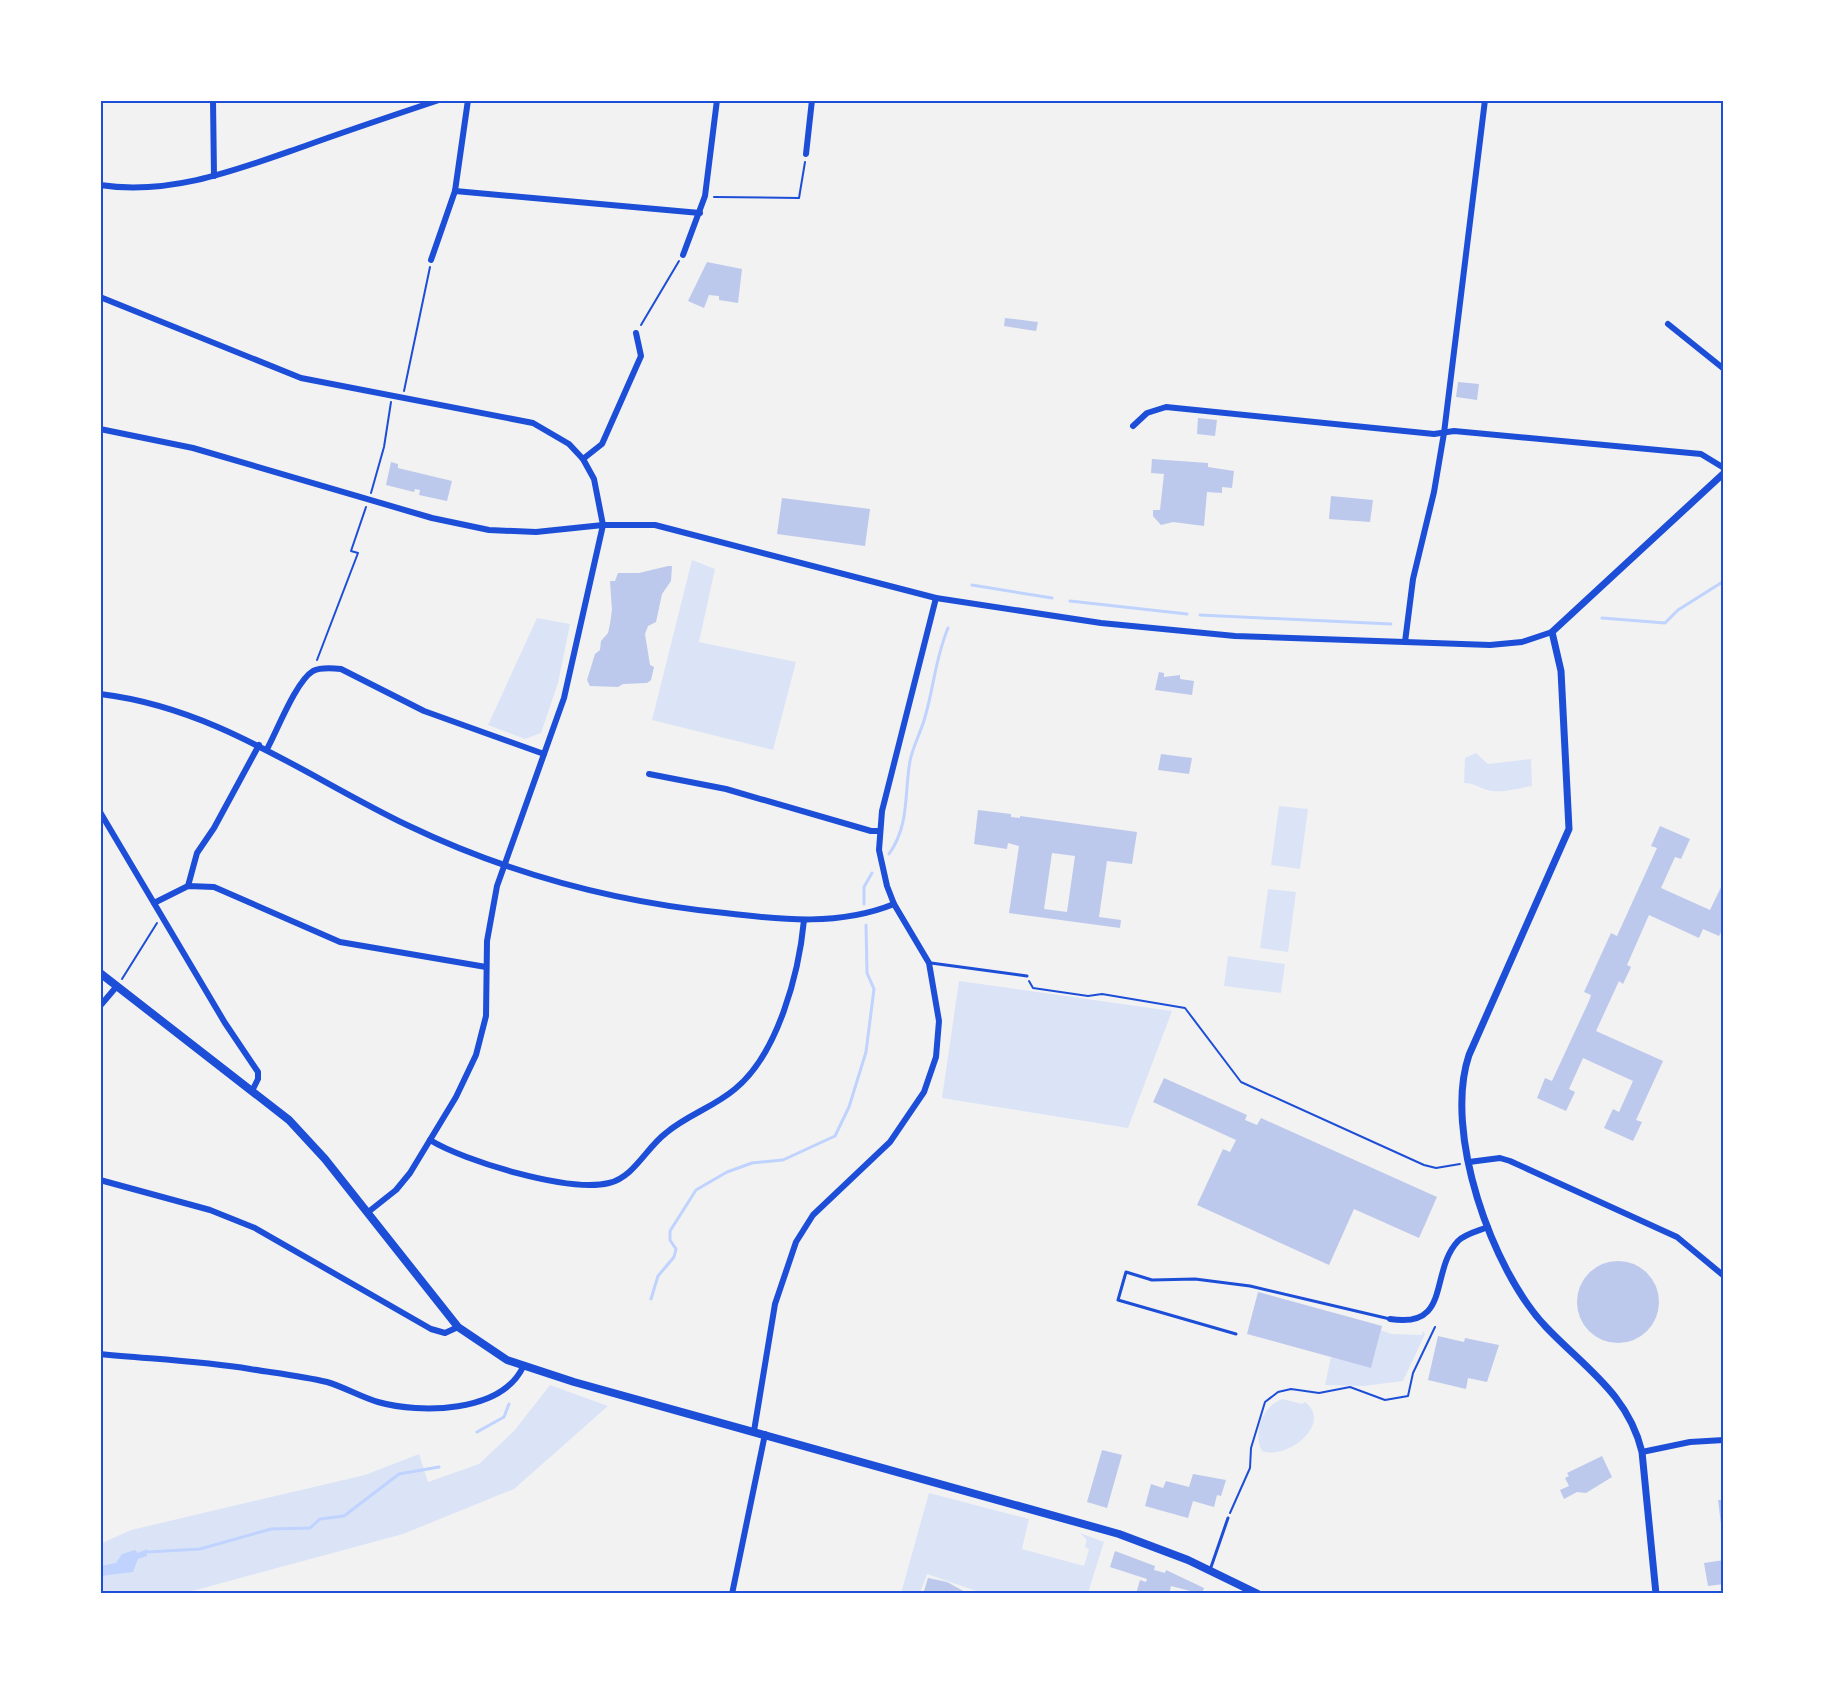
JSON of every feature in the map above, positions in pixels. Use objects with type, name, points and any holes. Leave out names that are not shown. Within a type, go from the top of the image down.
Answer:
[{"type":"main road","points":[[100,973],[253,1089],[314,1146],[458,1327],[495,1354],[523,1367],[1119,1534],[1210,1570],[1258,1593]]},
{"type":"street","points":[[213,100],[214,176]]},
{"type":"street","points":[[100,185],[124,189],[188,183],[439,100]]},
{"type":"street","points":[[431,261],[455,190],[468,100]]},
{"type":"street","points":[[683,255],[705,196],[717,100]]},
{"type":"street","points":[[806,154],[812,100]]},
{"type":"street","points":[[1405,642],[1414,572],[1434,492],[1444,433],[1485,100]]},
{"type":"street","points":[[455,190],[700,213]]},
{"type":"street","points":[[100,297],[301,378],[533,423],[569,444],[583,459],[594,479],[603,525],[564,698],[503,866],[490,918],[486,967],[486,1016],[476,1055],[464,1083],[402,1184],[367,1213]]},
{"type":"street","points":[[1668,324],[1724,369]]},
{"type":"street","points":[[583,459],[602,444],[641,356],[636,333]]},
{"type":"street","points":[[1133,426],[1147,413],[1166,407],[1434,434],[1454,431],[1701,454],[1724,468]]},
{"type":"street","points":[[100,429],[193,448],[432,518],[489,530],[536,532],[603,525],[656,525],[786,561],[936,598],[1101,623],[1235,636],[1490,645],[1522,642],[1552,632],[1724,473]]},
{"type":"street","points":[[754,1431],[775,1304],[796,1242],[813,1215],[890,1142],[913,1111],[931,1075],[936,1057],[939,1021],[929,963],[894,904],[883,873],[879,831],[936,598]]},
{"type":"street","points":[[1552,632],[1561,671],[1569,829],[1462,1075],[1461,1088],[1469,1162],[1488,1227],[1503,1265],[1526,1303],[1617,1398],[1630,1417],[1642,1452],[1656,1593]]},
{"type":"street","points":[[267,749],[302,682],[313,671],[328,667],[341,669],[424,711],[544,754]]},
{"type":"street","points":[[100,694],[177,711],[220,726],[409,826],[503,866],[573,887],[691,909],[804,920],[853,917],[894,904]]},
{"type":"street","points":[[188,886],[197,853],[259,745]]},
{"type":"street","points":[[649,774],[726,789],[871,831],[879,831]]},
{"type":"street","points":[[100,812],[225,1023],[258,1072],[258,1079],[253,1089]]},
{"type":"street","points":[[154,903],[188,886],[214,887],[340,942],[486,967]]},
{"type":"street","points":[[429,1140],[457,1155],[515,1173],[590,1184],[618,1180],[633,1169],[665,1133],[724,1098],[744,1081],[761,1061],[773,1037],[786,997],[804,920]]},
{"type":"street","points":[[100,1006],[117,986]]},
{"type":"street","points":[[1469,1162],[1500,1158],[1510,1161],[1677,1237],[1724,1276]]},
{"type":"street","points":[[100,1180],[210,1210],[255,1228],[431,1329],[445,1333],[458,1327]]},
{"type":"street","points":[[1390,1319],[1412,1321],[1424,1315],[1433,1303],[1454,1245],[1463,1237],[1488,1227]]},
{"type":"street","points":[[100,1354],[247,1369],[327,1383],[378,1402],[413,1408],[443,1408],[481,1400],[499,1393],[519,1375],[523,1367]]},
{"type":"street","points":[[732,1593],[765,1434]]},
{"type":"street","points":[[1642,1452],[1690,1442],[1724,1440]]},
{"type":"lane","points":[[929,963],[1027,976]]},
{"type":"lane","points":[[1236,1334],[1118,1300],[1126,1272],[1152,1280],[1195,1279],[1250,1286],[1390,1319]]},
{"type":"lane","points":[[1210,1570],[1228,1518]]},
{"type":"path","points":[[711,197],[799,198],[806,154]]},
{"type":"path","points":[[636,333],[683,255]]},
{"type":"path","points":[[403,397],[431,261]]},
{"type":"path","points":[[313,671],[358,554],[351,551],[384,447],[393,395]]},
{"type":"path","points":[[117,986],[161,915]]},
{"type":"path","points":[[1027,976],[1032,988],[1088,996],[1102,994],[1185,1008],[1240,1082],[1424,1165],[1447,1167],[1469,1162]]},
{"type":"path","points":[[1228,1518],[1250,1468],[1251,1448],[1265,1402],[1278,1392],[1292,1389],[1319,1393],[1350,1387],[1385,1400],[1408,1396],[1413,1373],[1435,1327]]},
{"type":"shaded area","points":[[692,560],[715,569],[699,642],[796,662],[773,750],[652,720]]},
{"type":"shaded area","points":[[537,618],[570,624],[558,683],[541,733],[525,739],[488,725]]},
{"type":"shaded area","points":[[1476,753],[1488,764],[1531,759],[1532,786],[1498,791],[1464,783],[1465,758]]},
{"type":"shaded area","points":[[1279,806],[1308,809],[1300,869],[1271,865]]},
{"type":"shaded area","points":[[1268,889],[1296,892],[1288,952],[1260,948]]},
{"type":"shaded area","points":[[1228,956],[1285,964],[1281,993],[1224,986]]},
{"type":"shaded area","points":[[959,981],[1172,1011],[1128,1128],[942,1098]]},
{"type":"shaded area","points":[[1381,1330],[1391,1334],[1422,1335],[1423,1331],[1425,1334],[1403,1381],[1364,1386],[1325,1385],[1331,1357],[1371,1367]]},
{"type":"shaded area","points":[[550,1385],[608,1406],[514,1489],[403,1534],[185,1593],[101,1593],[100,1544],[131,1530],[365,1475],[419,1454],[428,1482],[479,1464],[514,1431]]},
{"type":"shaded area","points":[[1283,1399],[1302,1404],[1305,1402],[1312,1411],[1314,1420],[1310,1430],[1294,1446],[1283,1451],[1272,1453],[1262,1451],[1258,1436],[1261,1420],[1270,1407]]},
{"type":"shaded area","points":[[929,1493],[1029,1519],[1022,1549],[1084,1566],[1089,1549],[1085,1547],[1087,1540],[1080,1533],[1104,1542],[1088,1593],[982,1593],[927,1574],[920,1593],[901,1593]]},
{"type":"water","points":[[147,1549],[147,1556],[138,1559],[133,1572],[101,1576],[101,1566],[116,1563],[122,1554],[135,1550],[138,1553]]},
{"type":"building","points":[[707,262],[742,269],[738,303],[719,300],[719,296],[709,295],[704,308],[688,301]]},
{"type":"building","points":[[1005,318],[1038,322],[1036,331],[1004,326]]},
{"type":"building","points":[[1458,382],[1479,384],[1477,400],[1456,397]]},
{"type":"building","points":[[1198,418],[1217,420],[1215,436],[1197,434]]},
{"type":"building","points":[[1152,459],[1208,463],[1208,467],[1234,471],[1232,488],[1222,487],[1222,493],[1207,492],[1204,526],[1173,522],[1161,525],[1153,516],[1153,510],[1160,510],[1164,474],[1151,473]]},
{"type":"building","points":[[391,462],[398,464],[398,468],[452,481],[447,501],[419,495],[420,490],[415,489],[414,492],[386,485]]},
{"type":"building","points":[[1331,496],[1373,500],[1370,522],[1329,519]]},
{"type":"building","points":[[782,498],[870,509],[865,546],[777,534]]},
{"type":"building","points":[[672,566],[671,581],[662,594],[656,622],[648,626],[645,634],[650,665],[654,667],[651,680],[647,683],[623,684],[618,687],[590,686],[587,680],[595,654],[600,650],[601,641],[608,633],[610,624],[612,610],[610,581],[615,581],[618,573],[639,573]]},
{"type":"building","points":[[1159,672],[1164,673],[1164,677],[1180,675],[1180,679],[1194,681],[1192,695],[1155,690]]},
{"type":"building","points":[[1161,754],[1192,758],[1189,774],[1158,770]]},
{"type":"building","points":[[978,810],[1011,814],[1011,817],[1020,818],[1020,816],[1137,832],[1132,864],[1107,861],[1099,917],[1121,920],[1120,928],[1009,913],[1019,846],[1008,843],[1007,849],[974,844]],"holes":[[[1052,853],[1075,856],[1067,912],[1044,909]]]},
{"type":"building","points":[[1660,826],[1690,839],[1681,859],[1675,857],[1661,888],[1710,910],[1724,881],[1724,926],[1719,936],[1703,929],[1699,938],[1649,915],[1627,965],[1631,967],[1623,984],[1619,981],[1596,1031],[1663,1061],[1636,1120],[1642,1122],[1633,1141],[1604,1128],[1613,1109],[1619,1112],[1633,1081],[1583,1058],[1569,1089],[1575,1092],[1566,1111],[1537,1098],[1545,1078],[1552,1081],[1589,1001],[1591,995],[1584,992],[1611,933],[1617,936],[1657,848],[1651,846]]},
{"type":"building","points":[[1164,1078],[1247,1115],[1245,1120],[1257,1125],[1261,1118],[1437,1197],[1419,1238],[1354,1209],[1329,1265],[1197,1205],[1223,1149],[1230,1152],[1236,1140],[1153,1102]]},
{"type":"building","points":[[1618,1261],[1634,1264],[1647,1273],[1656,1286],[1659,1302],[1656,1318],[1647,1331],[1634,1340],[1618,1343],[1602,1340],[1589,1331],[1580,1318],[1577,1302],[1580,1286],[1589,1273],[1602,1264]]},
{"type":"building","points":[[1258,1292],[1382,1326],[1371,1368],[1247,1334]]},
{"type":"building","points":[[1438,1336],[1464,1342],[1465,1338],[1499,1345],[1487,1382],[1468,1378],[1466,1389],[1428,1380]]},
{"type":"building","points":[[1102,1450],[1122,1455],[1107,1508],[1087,1502]]},
{"type":"building","points":[[1602,1456],[1612,1477],[1586,1493],[1577,1492],[1564,1499],[1560,1490],[1569,1486],[1565,1478],[1569,1476],[1567,1473]]},
{"type":"building","points":[[1193,1474],[1226,1480],[1221,1496],[1217,1495],[1214,1507],[1193,1501],[1188,1518],[1145,1506],[1151,1484],[1163,1488],[1166,1481],[1189,1487]]},
{"type":"building","points":[[1718,1500],[1724,1500],[1724,1532],[1722,1532]]},
{"type":"building","points":[[1115,1551],[1155,1566],[1154,1570],[1165,1573],[1166,1570],[1204,1588],[1202,1594],[1171,1586],[1169,1594],[1136,1594],[1140,1580],[1146,1582],[1147,1579],[1110,1567]]},
{"type":"building","points":[[1724,1560],[1724,1584],[1708,1586],[1704,1563]]},
{"type":"building","points":[[928,1578],[947,1582],[969,1594],[923,1594]]},
{"type":"waterway","points":[[1602,618],[1665,623],[1678,610],[1724,581]]},
{"type":"waterway","points":[[972,585],[1052,598]]},
{"type":"waterway","points":[[1070,601],[1187,614]]},
{"type":"waterway","points":[[1200,615],[1391,624]]},
{"type":"waterway","points":[[889,854],[896,843],[903,820],[910,761],[925,717],[940,651],[948,628]]},
{"type":"waterway","points":[[864,904],[864,887],[872,873]]},
{"type":"waterway","points":[[651,1299],[658,1276],[674,1257],[676,1249],[670,1240],[670,1231],[696,1190],[727,1172],[752,1163],[783,1160],[835,1136],[849,1107],[866,1052],[874,989],[867,973],[866,925]]},
{"type":"waterway","points":[[477,1432],[504,1417],[509,1404]]},
{"type":"waterway","points":[[147,1552],[200,1549],[271,1529],[310,1528],[320,1519],[344,1516],[399,1474],[439,1467]]}]
